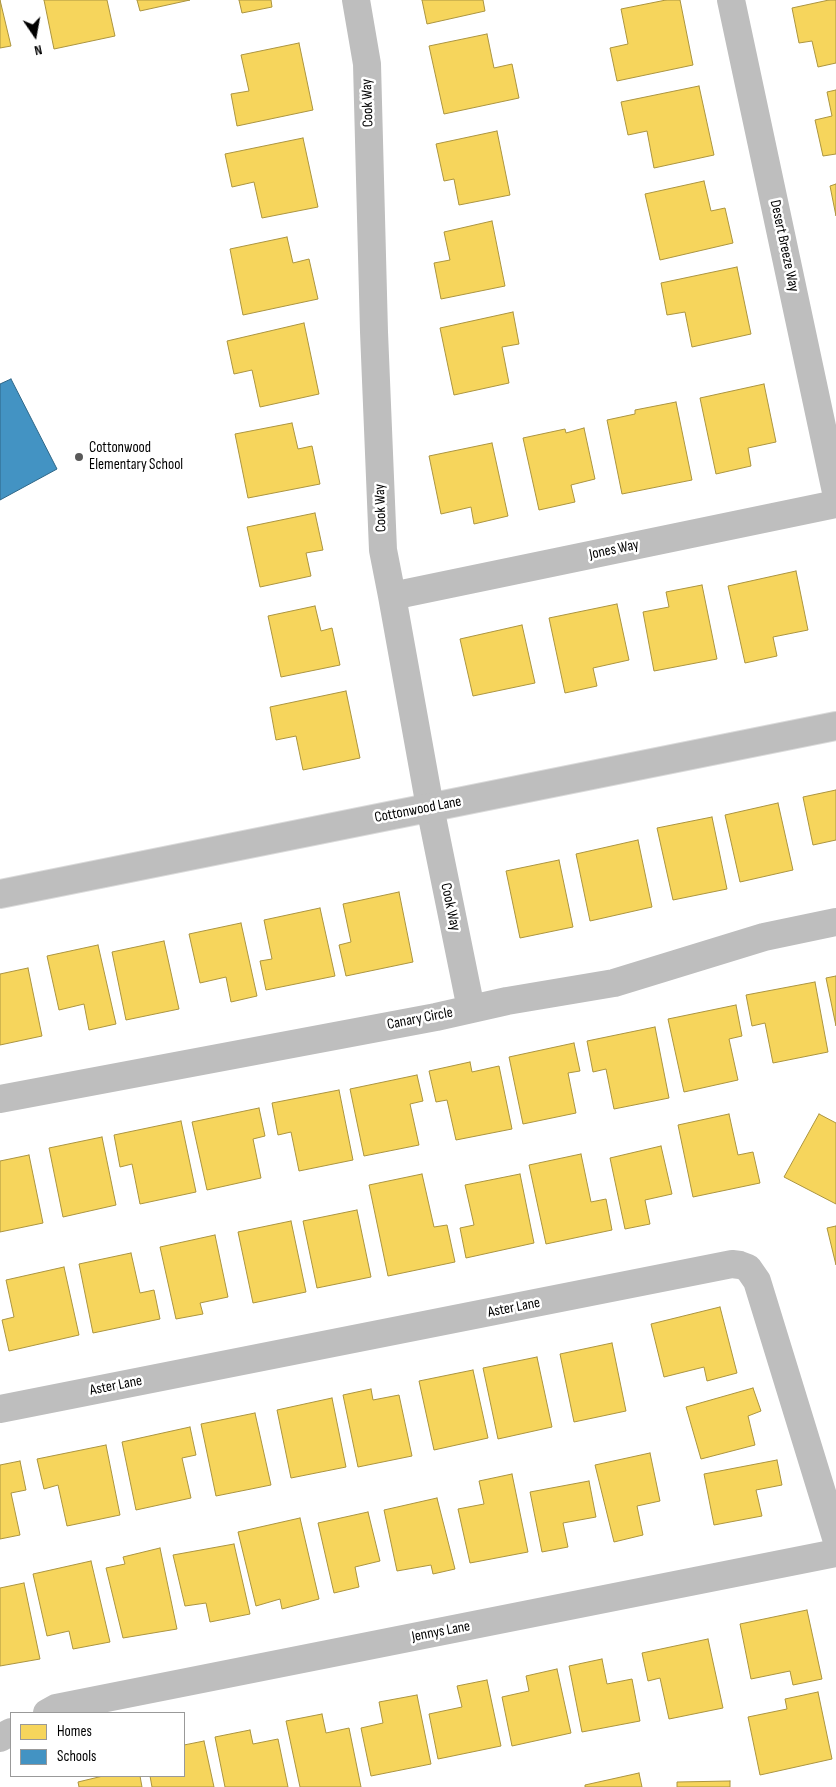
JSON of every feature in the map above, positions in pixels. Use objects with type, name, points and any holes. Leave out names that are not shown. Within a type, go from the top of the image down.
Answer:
[{"type":"street","name":"Cook Way","points":[[356,0],[367,64],[374,332],[383,550],[430,807],[471,1009]]},
{"type":"street","name":"Desert Breeze Way","points":[[731,0],[836,492]]},
{"type":"street","name":"Jones Way","points":[[392,596],[836,504]]},
{"type":"street","name":"Cottonwood Lane","points":[[0,894],[836,726]]},
{"type":"street","name":"Canary Circle","points":[[0,1100],[507,1001],[614,984],[764,937],[836,922]]},
{"type":"street","name":"Aster Lane","points":[[0,1409],[722,1266],[740,1265],[748,1268],[757,1281],[836,1538]]},
{"type":"street","name":"Jennys Lane","points":[[48,1712],[56,1708],[836,1553]]},
{"type":"building: Homes","points":[[0,0],[11,46],[0,48]]},
{"type":"building: Homes","points":[[44,0],[107,0],[115,36],[54,49]]},
{"type":"building: Homes","points":[[137,0],[190,0],[140,11]]},
{"type":"building: Homes","points":[[239,0],[271,0],[272,7],[242,13]]},
{"type":"building: Homes","points":[[422,0],[483,0],[485,11],[427,24]]},
{"type":"building: Homes","points":[[666,0],[680,0],[693,65],[617,81],[610,48],[628,44],[621,9]]},
{"type":"building: Homes","points":[[836,0],[836,63],[818,67],[812,41],[799,43],[792,8]]},
{"type":"building: Homes","points":[[487,34],[494,68],[512,64],[519,98],[444,114],[429,46]]},
{"type":"building: Homes","points":[[299,43],[313,110],[237,126],[231,94],[249,91],[241,55]]},
{"type":"building: Homes","points":[[699,86],[714,155],[654,168],[647,131],[628,135],[621,102]]},
{"type":"building: Homes","points":[[836,90],[836,154],[823,156],[815,120],[832,116],[827,92]]},
{"type":"building: Homes","points":[[497,131],[510,195],[459,205],[454,179],[444,181],[436,144]]},
{"type":"building: Homes","points":[[303,138],[318,207],[262,218],[254,182],[232,187],[225,154]]},
{"type":"building: Homes","points":[[704,181],[711,211],[725,208],[733,243],[660,260],[645,194]]},
{"type":"building: Homes","points":[[836,184],[836,216],[830,186]]},
{"type":"building: Homes","points":[[492,221],[505,286],[441,299],[434,263],[450,260],[444,232]]},
{"type":"building: Homes","points":[[287,237],[293,263],[309,259],[318,299],[243,315],[230,249]]},
{"type":"building: Homes","points":[[737,267],[751,334],[692,347],[685,312],[667,315],[661,283]]},
{"type":"building: Homes","points":[[513,312],[519,344],[502,347],[509,383],[454,395],[440,328]]},
{"type":"building: Homes","points":[[304,323],[319,394],[260,407],[252,370],[234,374],[227,341]]},
{"type":"building: Homes","points":[[764,384],[776,442],[748,448],[751,466],[716,474],[700,398]]},
{"type":"building: Homes","points":[[676,402],[692,480],[622,494],[607,420],[635,414],[635,410]]},
{"type":"building: Homes","points":[[292,423],[298,449],[312,446],[320,484],[248,498],[235,434]]},
{"type":"building: Homes","points":[[584,428],[595,479],[571,485],[575,502],[539,510],[523,438],[565,429],[566,433]]},
{"type":"building: Homes","points":[[492,443],[508,516],[474,524],[471,507],[441,514],[429,456]]},
{"type":"building: Homes","points":[[315,513],[323,550],[306,553],[311,576],[260,587],[247,527]]},
{"type":"building: Homes","points":[[796,571],[808,630],[773,637],[777,656],[745,663],[728,586]]},
{"type":"building: Homes","points":[[702,585],[717,659],[654,671],[643,612],[669,607],[666,592]]},
{"type":"building: Homes","points":[[617,604],[629,660],[593,668],[597,686],[565,693],[549,618]]},
{"type":"building: Homes","points":[[315,606],[321,631],[332,628],[340,665],[281,677],[268,616]]},
{"type":"building: Homes","points":[[522,625],[535,683],[473,696],[460,639]]},
{"type":"building: Homes","points":[[346,691],[360,758],[303,770],[296,736],[276,740],[270,707]]},
{"type":"building: Homes","points":[[836,790],[836,840],[813,845],[803,797]]},
{"type":"building: Homes","points":[[778,803],[793,870],[740,882],[725,815]]},
{"type":"building: Homes","points":[[712,817],[727,889],[673,900],[657,828]]},
{"type":"building: Homes","points":[[638,840],[652,907],[590,921],[576,854]]},
{"type":"building: Homes","points":[[559,860],[573,927],[520,938],[506,871]]},
{"type":"building: Homes","points":[[399,892],[413,962],[346,976],[339,945],[351,942],[343,904]]},
{"type":"building: Homes","points":[[320,908],[335,976],[266,990],[260,961],[272,959],[264,920]]},
{"type":"building: Homes","points":[[241,923],[257,996],[231,1002],[226,977],[200,983],[189,934]]},
{"type":"building: Homes","points":[[164,941],[179,1009],[126,1020],[112,952]]},
{"type":"building: Homes","points":[[98,945],[116,1024],[89,1030],[84,1004],[59,1010],[47,956]]},
{"type":"building: Homes","points":[[28,968],[42,1036],[0,1045],[0,974]]},
{"type":"building: Homes","points":[[836,976],[836,1026],[826,978]]},
{"type":"building: Homes","points":[[815,982],[828,1052],[773,1063],[765,1023],[752,1026],[746,995]]},
{"type":"building: Homes","points":[[736,1005],[742,1036],[729,1039],[738,1080],[684,1092],[668,1019]]},
{"type":"building: Homes","points":[[655,1027],[669,1098],[614,1109],[606,1069],[593,1072],[587,1041]]},
{"type":"building: Homes","points":[[574,1043],[580,1071],[568,1073],[576,1113],[523,1124],[509,1057]]},
{"type":"building: Homes","points":[[470,1062],[472,1072],[499,1066],[512,1129],[456,1140],[447,1100],[436,1102],[429,1071]]},
{"type":"building: Homes","points":[[417,1075],[423,1101],[410,1104],[419,1145],[364,1156],[350,1089]]},
{"type":"building: Homes","points":[[339,1090],[353,1160],[299,1171],[291,1132],[278,1135],[272,1103]]},
{"type":"building: Homes","points":[[259,1108],[265,1136],[253,1139],[261,1178],[207,1190],[192,1122]]},
{"type":"building: Homes","points":[[729,1114],[738,1155],[753,1152],[760,1183],[693,1197],[678,1125]]},
{"type":"building: Homes","points":[[819,1114],[836,1123],[836,1204],[784,1177]]},
{"type":"building: Homes","points":[[181,1121],[196,1192],[140,1204],[132,1164],[120,1167],[114,1135]]},
{"type":"building: Homes","points":[[102,1137],[116,1205],[63,1217],[49,1148]]},
{"type":"building: Homes","points":[[661,1146],[672,1194],[645,1200],[650,1224],[625,1229],[610,1158]]},
{"type":"building: Homes","points":[[581,1154],[591,1202],[606,1199],[612,1230],[546,1244],[529,1165]]},
{"type":"building: Homes","points":[[29,1155],[43,1223],[0,1232],[0,1161]]},
{"type":"building: Homes","points":[[422,1174],[434,1227],[447,1225],[455,1262],[388,1276],[369,1185]]},
{"type":"building: Homes","points":[[520,1174],[534,1243],[466,1258],[460,1228],[474,1225],[465,1185]]},
{"type":"building: Homes","points":[[357,1210],[371,1277],[317,1288],[303,1221]]},
{"type":"building: Homes","points":[[291,1221],[306,1292],[253,1303],[238,1232]]},
{"type":"building: Homes","points":[[836,1226],[836,1265],[827,1228]]},
{"type":"building: Homes","points":[[215,1235],[228,1297],[200,1303],[203,1314],[176,1319],[160,1247]]},
{"type":"building: Homes","points":[[131,1253],[140,1293],[154,1290],[160,1319],[93,1333],[79,1264]]},
{"type":"building: Homes","points":[[64,1267],[79,1335],[9,1351],[2,1320],[14,1317],[6,1280]]},
{"type":"building: Homes","points":[[720,1307],[737,1373],[707,1381],[704,1367],[664,1377],[651,1324]]},
{"type":"building: Homes","points":[[612,1343],[626,1411],[574,1422],[560,1354]]},
{"type":"building: Homes","points":[[537,1357],[552,1427],[498,1439],[483,1368]]},
{"type":"building: Homes","points":[[473,1370],[488,1438],[434,1450],[419,1381]]},
{"type":"building: Homes","points":[[753,1388],[761,1411],[748,1416],[755,1445],[701,1459],[686,1407]]},
{"type":"building: Homes","points":[[371,1389],[373,1400],[399,1395],[412,1456],[358,1467],[343,1395]]},
{"type":"building: Homes","points":[[332,1398],[346,1467],[291,1478],[277,1410]]},
{"type":"building: Homes","points":[[255,1413],[271,1485],[216,1496],[201,1424]]},
{"type":"building: Homes","points":[[190,1427],[196,1455],[182,1458],[191,1498],[136,1510],[122,1442]]},
{"type":"building: Homes","points":[[106,1445],[120,1515],[67,1526],[58,1485],[44,1489],[37,1459]]},
{"type":"building: Homes","points":[[650,1453],[660,1501],[637,1506],[643,1535],[614,1542],[595,1465]]},
{"type":"building: Homes","points":[[777,1460],[782,1485],[756,1490],[762,1516],[714,1525],[704,1474]]},
{"type":"building: Homes","points":[[20,1461],[26,1490],[11,1493],[20,1535],[0,1539],[0,1465]]},
{"type":"building: Homes","points":[[512,1474],[528,1552],[470,1563],[458,1509],[484,1504],[479,1481]]},
{"type":"building: Homes","points":[[589,1481],[596,1517],[563,1523],[568,1547],[542,1552],[530,1492]]},
{"type":"building: Homes","points":[[437,1498],[455,1569],[433,1574],[431,1565],[397,1571],[384,1510]]},
{"type":"building: Homes","points":[[368,1512],[380,1561],[355,1567],[359,1587],[334,1593],[318,1523]]},
{"type":"building: Homes","points":[[300,1518],[319,1599],[282,1609],[280,1599],[256,1606],[238,1532]]},
{"type":"building: Homes","points":[[234,1544],[250,1614],[210,1622],[206,1603],[185,1606],[173,1555]]},
{"type":"building: Homes","points":[[160,1548],[177,1629],[123,1638],[106,1568],[125,1564],[123,1557]]},
{"type":"building: Homes","points":[[91,1561],[110,1642],[73,1649],[69,1631],[47,1636],[33,1574]]},
{"type":"building: Homes","points":[[24,1583],[40,1659],[0,1666],[0,1588]]},
{"type":"building: Homes","points":[[807,1610],[822,1679],[793,1685],[790,1671],[751,1679],[740,1624]]},
{"type":"building: Homes","points":[[708,1639],[723,1708],[669,1719],[660,1678],[648,1681],[642,1653]]},
{"type":"building: Homes","points":[[602,1659],[607,1684],[632,1679],[640,1721],[582,1732],[569,1666]]},
{"type":"building: Homes","points":[[557,1669],[571,1733],[512,1746],[502,1697],[529,1691],[526,1676]]},
{"type":"building: Homes","points":[[487,1680],[501,1746],[438,1759],[429,1714],[462,1707],[457,1686]]},
{"type":"building: Homes","points":[[818,1692],[832,1759],[760,1775],[748,1717],[787,1709],[785,1699]]},
{"type":"building: Homes","points":[[417,1695],[431,1764],[371,1776],[361,1728],[383,1723],[379,1702]]},
{"type":"building: Homes","points":[[322,1714],[326,1733],[349,1728],[361,1787],[300,1787],[286,1721]]},
{"type":"building: Homes","points":[[250,1730],[253,1744],[278,1739],[288,1787],[225,1787],[215,1737]]},
{"type":"building: Homes","points":[[204,1741],[214,1787],[152,1787],[150,1777],[185,1777],[185,1745]]},
{"type":"building: Homes","points":[[639,1773],[642,1787],[585,1787],[585,1785]]},
{"type":"building: Homes","points":[[99,1777],[140,1777],[142,1787],[79,1787],[78,1782]]},
{"type":"building: Homes","points":[[730,1781],[730,1787],[677,1787],[677,1782]]},
{"type":"building: Schools","points":[[11,379],[57,469],[0,500],[0,384]]},
{"type":"place","name":"Cottonwood Elementary School","points":[[79,457]]}]
